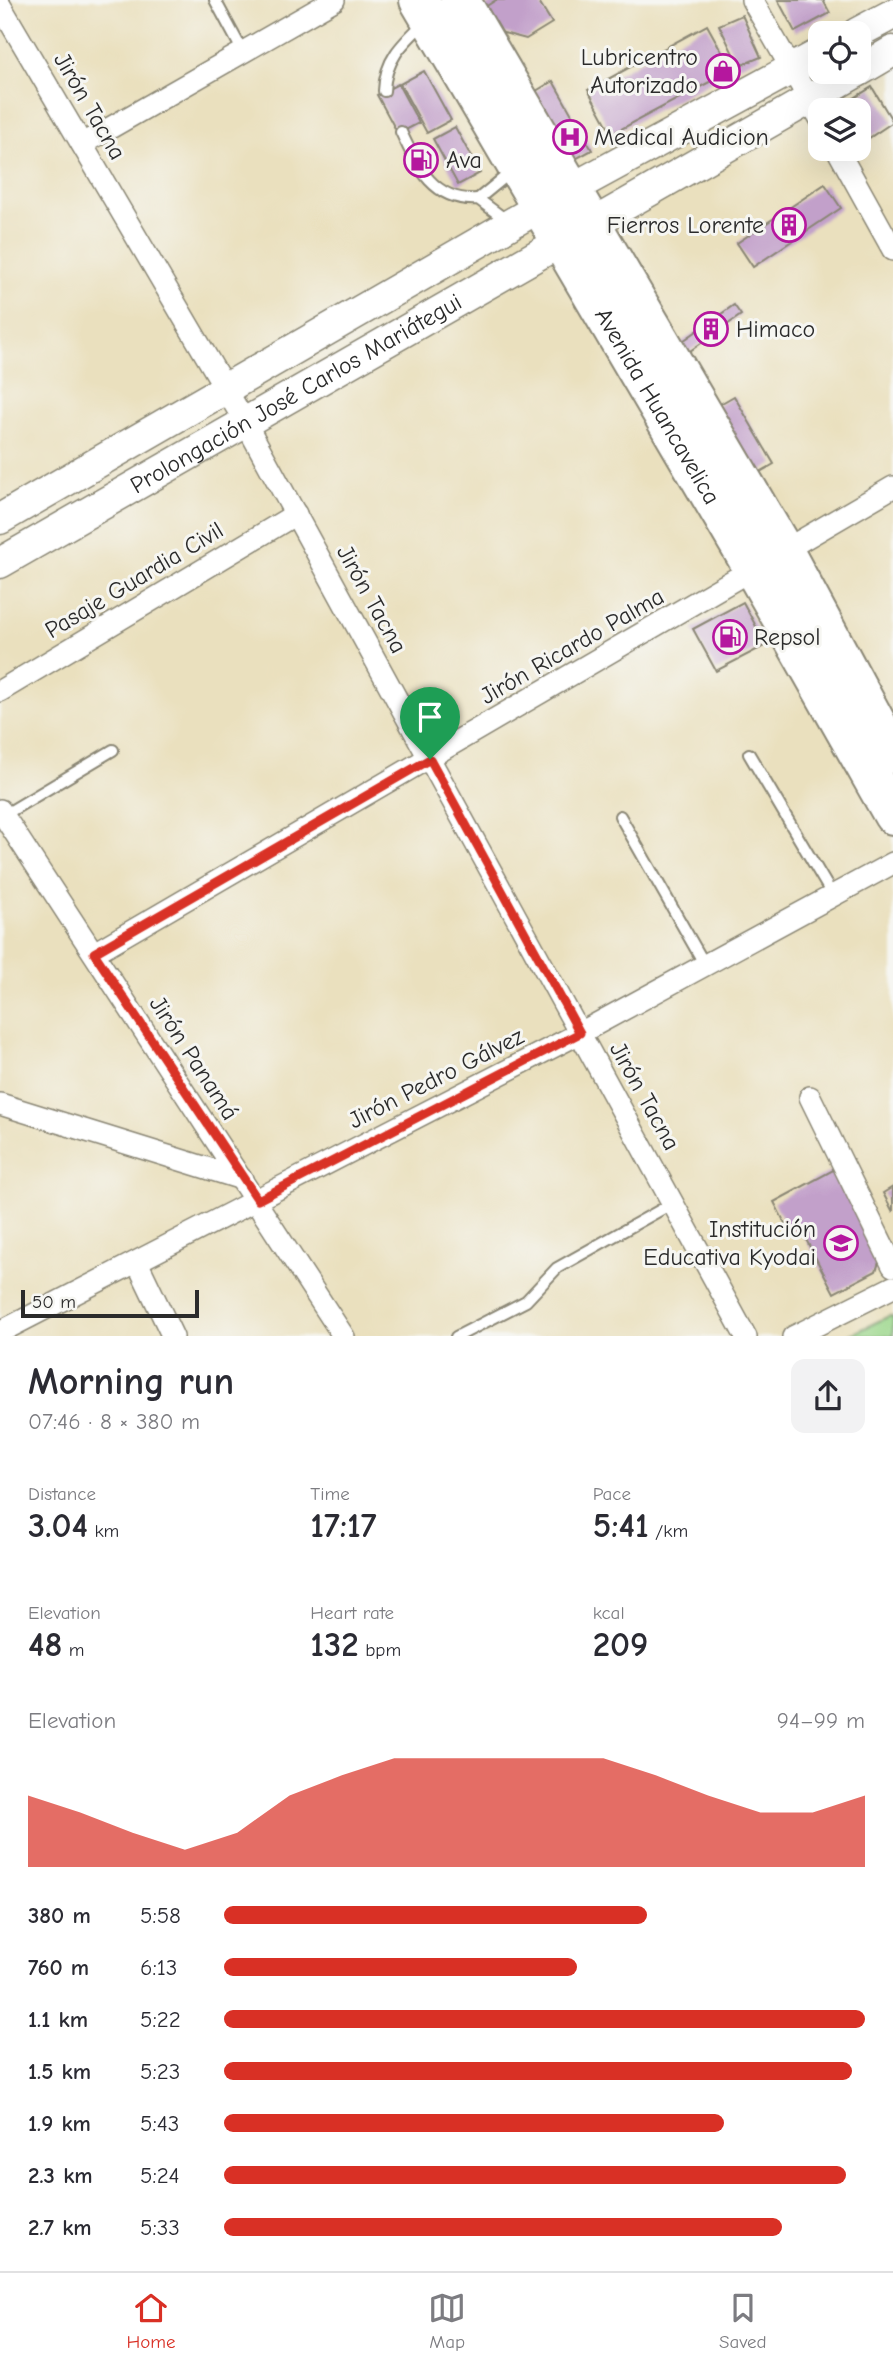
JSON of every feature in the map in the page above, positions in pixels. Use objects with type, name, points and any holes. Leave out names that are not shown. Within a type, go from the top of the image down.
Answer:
[{"type":"highway","name":"Avenida Huancavelica","points":[[436,6],[517,166],[541,206],[576,232],[769,561],[893,754]]},
{"type":"highway","name":"Avenida Huancavelica","points":[[436,6],[541,206]]},
{"type":"highway","name":"Avenida Huancavelica","points":[[769,561],[893,815]]},
{"type":"street","points":[[82,144],[334,0]]},
{"type":"street","points":[[752,0],[808,98]]},
{"type":"street","name":"Jirón Tacna","points":[[0,5],[245,422],[746,1336]]},
{"type":"street","points":[[871,26],[893,14]]},
{"type":"street","name":"Prolongación José Carlos Mariátegui","points":[[871,64],[893,51]]},
{"type":"street","name":"Prolongación José Carlos Mariátegui","points":[[0,519],[541,206],[808,60]]},
{"type":"street","name":"Prolongación José Carlos Mariátegui","points":[[828,98],[844,84]]},
{"type":"street","name":"Prolongación José Carlos Mariátegui","points":[[0,563],[576,232],[808,114]]},
{"type":"street","points":[[844,161],[893,250]]},
{"type":"street","name":"Jirón Ricardo Palma","points":[[94,953],[893,487]]},
{"type":"street","name":"Pasaje Guardia Civil","points":[[0,691],[296,514]]},
{"type":"street","name":"Jirón Panamá","points":[[2,813],[258,1200],[344,1336]]},
{"type":"street","name":"Jirón Pedro Gálvez","points":[[0,1332],[580,1033],[893,863]]},
{"type":"street","points":[[810,1097],[893,1266]]},
{"type":"street","points":[[0,1104],[242,1179]]},
{"type":"street","points":[[137,1262],[173,1336]]},
{"type":"street","points":[[793,1336],[893,1287]]},
{"type":"lane","points":[[215,0],[243,52]]},
{"type":"lane","points":[[384,91],[390,61],[397,48],[436,6]]},
{"type":"lane","points":[[401,132],[432,185],[459,200],[478,199],[541,206]]},
{"type":"lane","points":[[478,199],[517,166]]},
{"type":"lane","points":[[2,813],[113,750]]},
{"type":"lane","points":[[749,754],[833,896]]},
{"type":"lane","points":[[620,816],[705,965]]},
{"type":"lane","points":[[456,1336],[526,1301],[557,1268],[673,1203]]},
{"type":"green space","points":[[889,1316],[893,1317],[893,1336],[848,1336]]},
{"type":"building","points":[[496,0],[538,0],[552,23],[526,39],[496,31],[482,9]]},
{"type":"building","points":[[778,0],[823,0],[830,13],[815,21],[808,21],[808,25],[795,32]]},
{"type":"building","points":[[742,15],[761,57],[739,66],[719,25]]},
{"type":"building","points":[[707,25],[732,70],[612,134],[588,90]]},
{"type":"building","points":[[424,71],[451,120],[427,133],[400,84]]},
{"type":"building","points":[[553,81],[592,150],[570,162],[531,94]]},
{"type":"building","points":[[398,84],[419,123],[398,134],[377,95]]},
{"type":"building","points":[[872,87],[893,122],[871,137],[871,98],[854,98]]},
{"type":"building","points":[[455,127],[480,173],[458,185],[433,139]]},
{"type":"building","name":"Fierros Lorente","points":[[825,184],[841,208],[753,267],[737,243]]},
{"type":"building","name":"Himaco","points":[[734,305],[741,315],[687,353],[680,343]]},
{"type":"building","points":[[734,396],[774,464],[748,479],[708,411]]},
{"type":"building","name":"Repsol","points":[[743,602],[766,645],[716,671],[693,629]]},
{"type":"building","name":"Institución Educativa Kyodai","points":[[835,1169],[881,1256],[876,1271],[834,1293],[799,1226],[789,1231],[774,1202]]},
{"type":"building","points":[[893,1187],[893,1212],[883,1193]]},
{"type":"place","name":"Lubricentro Autorizado","points":[[723,71]]},
{"type":"place","name":"Medical Audicion","points":[[570,137]]},
{"type":"place","name":"Ava","points":[[421,160]]},
{"type":"place","name":"Fierros Lorente","points":[[789,225]]},
{"type":"place","name":"Himaco","points":[[711,329]]},
{"type":"place","name":"Repsol","points":[[730,637]]},
{"type":"place","name":"Institución Educativa Kyodai","points":[[841,1243]]},
{"type":"route","points":[[430,759],[580,1033],[258,1200],[94,953],[430,759]]}]
